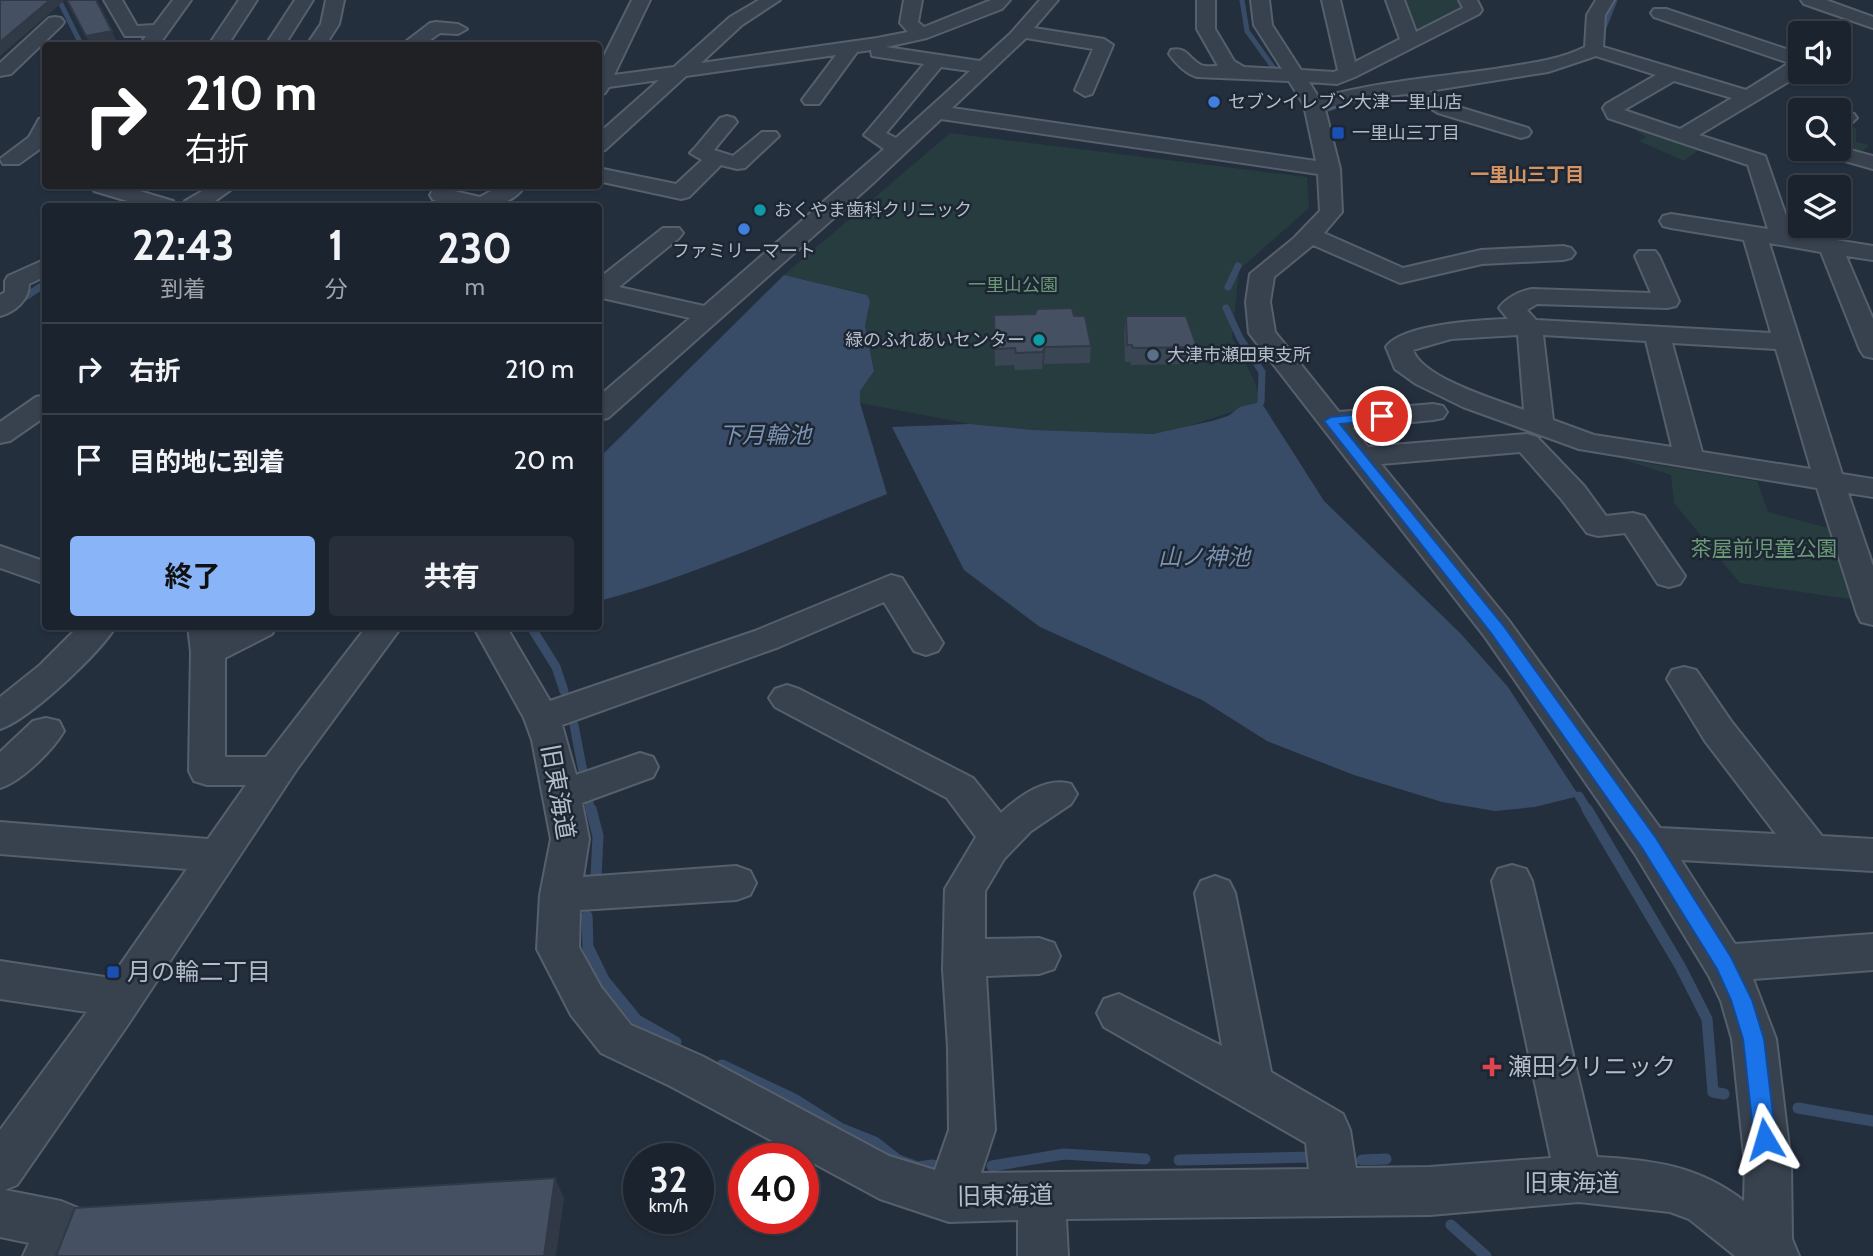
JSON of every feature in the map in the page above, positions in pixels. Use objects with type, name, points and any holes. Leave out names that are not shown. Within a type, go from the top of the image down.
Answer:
[{"type":"street","points":[[113,0],[131,32],[153,38],[182,0]]},
{"type":"street","points":[[220,42],[248,0]]},
{"type":"street","points":[[277,42],[304,0]]},
{"type":"street","points":[[318,42],[330,24],[335,0]]},
{"type":"street","points":[[602,79],[640,0]]},
{"type":"street","points":[[602,142],[736,20],[771,0]]},
{"type":"street","points":[[913,0],[909,23],[921,34]]},
{"type":"street","points":[[1206,0],[1206,29],[1227,65],[1240,73]]},
{"type":"street","points":[[1260,0],[1263,25],[1306,91],[1329,169],[1331,212],[1309,235],[1262,274],[1258,302],[1262,332],[1358,457],[1497,629],[1649,843],[1724,963],[1742,1000],[1754,1039],[1768,1164],[1769,1254]]},
{"type":"street","points":[[1331,0],[1348,73]]},
{"type":"street","points":[[1395,0],[1410,41]]},
{"type":"street","points":[[1306,91],[1348,73],[1473,10],[1468,0]]},
{"type":"street","points":[[1594,50],[1596,15],[1605,0]]},
{"type":"street","points":[[1810,0],[1873,20]]},
{"type":"street","points":[[1828,0],[1873,20]]},
{"type":"street","points":[[602,84],[759,61],[843,42],[921,34],[999,2],[1045,5]]},
{"type":"street","points":[[602,408],[898,148],[1022,32],[1045,5]]},
{"type":"street","points":[[1617,57],[1651,38],[1663,8],[1800,60],[1796,69],[1682,136]]},
{"type":"street","points":[[0,70],[4,70],[52,17],[63,42]]},
{"type":"street","points":[[945,24],[979,28]]},
{"type":"street","points":[[415,42],[436,27],[458,29]]},
{"type":"street","points":[[1022,32],[1104,45],[1085,90]]},
{"type":"street","points":[[734,80],[759,61],[781,38],[843,42],[984,66]]},
{"type":"street","points":[[812,100],[843,42]]},
{"type":"street","points":[[1178,54],[1197,71],[1240,73],[1306,91],[1357,93],[1411,88],[1548,66],[1594,50],[1748,97]]},
{"type":"street","points":[[898,148],[874,135],[937,60]]},
{"type":"street","points":[[1759,67],[1784,76]]},
{"type":"street","points":[[1672,74],[1613,108],[1615,114],[1757,161],[1782,237]]},
{"type":"street","points":[[1411,88],[1445,108],[1521,132]]},
{"type":"street","points":[[936,112],[1329,169]]},
{"type":"street","points":[[602,120],[624,121]]},
{"type":"street","points":[[727,122],[701,153],[737,163],[769,136]]},
{"type":"street","points":[[6,159],[36,145],[42,137]]},
{"type":"street","points":[[1851,157],[1873,163]]},
{"type":"street","points":[[602,175],[681,192],[716,158]]},
{"type":"street","points":[[6,159],[34,166]]},
{"type":"street","points":[[111,189],[156,203]]},
{"type":"street","points":[[198,203],[220,189]]},
{"type":"street","points":[[488,203],[510,189]]},
{"type":"street","points":[[441,195],[472,203]]},
{"type":"street","points":[[1671,221],[1873,253]]},
{"type":"street","points":[[602,288],[671,233]]},
{"type":"street","points":[[1754,233],[1829,481],[1873,614]]},
{"type":"street","points":[[1309,235],[1400,276],[1481,257],[1563,253]]},
{"type":"street","points":[[1831,247],[1873,350]]},
{"type":"street","points":[[1539,425],[1530,328],[1512,308],[1532,296],[1667,301],[1647,256]]},
{"type":"street","points":[[0,308],[17,294],[18,281],[42,268]]},
{"type":"street","points":[[602,290],[708,314]]},
{"type":"street","points":[[1789,342],[1530,328],[1463,329],[1412,340],[1399,347],[1404,363],[1425,378],[1473,401],[1589,443],[1873,488]]},
{"type":"street","points":[[1657,334],[1689,459]]},
{"type":"street","points":[[0,435],[42,409]]},
{"type":"street","points":[[1331,421],[1433,412]]},
{"type":"street","points":[[1358,457],[1527,443],[1573,493],[1598,526],[1633,523],[1669,576]]},
{"type":"street","points":[[0,556],[42,572]]},
{"type":"street","points":[[542,718],[766,639],[891,586],[926,643]]},
{"type":"street","points":[[0,716],[52,674],[96,630]]},
{"type":"street","points":[[243,630],[206,639],[207,771],[276,771]]},
{"type":"street","points":[[0,1169],[276,771],[383,630]]},
{"type":"street","name":"旧東海道","points":[[491,630],[542,718],[550,740],[570,839],[559,894],[558,949],[586,1001],[616,1038],[686,1071],[880,1177],[949,1198],[1430,1191],[1579,1179],[1640,1183],[1670,1188],[1705,1201],[1769,1254]]},
{"type":"street","points":[[1684,679],[1718,731],[1811,851]]},
{"type":"street","points":[[787,698],[960,788],[999,839]]},
{"type":"street","points":[[0,774],[46,731]]},
{"type":"street","points":[[561,795],[640,767]]},
{"type":"street","points":[[949,1198],[972,1130],[964,958],[965,889],[990,848],[1018,820],[1058,794]]},
{"type":"street","points":[[0,838],[218,856]]},
{"type":"street","points":[[1649,843],[1873,855]]},
{"type":"street","points":[[1512,881],[1579,1179]]},
{"type":"street","points":[[559,894],[736,883]]},
{"type":"street","points":[[1215,893],[1251,1085]]},
{"type":"street","points":[[1724,963],[1873,952]]},
{"type":"street","points":[[964,958],[1039,956]]},
{"type":"street","points":[[0,980],[121,998]]},
{"type":"street","points":[[1119,1013],[1327,1130],[1336,1192]]},
{"type":"street","points":[[1041,1195],[1043,1256]]},
{"type":"street","points":[[0,1213],[61,1225],[48,1256]]},
{"type":"green space","points":[[1404,0],[1461,0],[1473,10],[1413,36]]},
{"type":"green space","points":[[1851,126],[1856,128],[1856,142],[1869,145],[1858,155],[1851,153]]},
{"type":"green space","points":[[1640,127],[1703,147],[1684,161],[1639,141],[1646,137],[1635,130]]},
{"type":"green space","name":"一里山公園","points":[[950,133],[1307,177],[1309,208],[1239,270],[1232,337],[1254,380],[1261,402],[1180,429],[1153,434],[1033,430],[970,424],[860,403],[860,391],[874,371],[865,327],[869,309],[867,295],[784,275]]},
{"type":"green space","name":"茶屋前児童公園","points":[[1621,459],[1757,481],[1768,512],[1832,529],[1869,602],[1740,583],[1674,503],[1671,475]]},
{"type":"water","name":"下月輪池","points":[[784,275],[867,295],[870,301],[865,327],[874,371],[860,391],[860,403],[887,494],[672,579],[602,600],[602,455]]},
{"type":"water","name":"山ノ神池","points":[[1261,402],[1324,501],[1461,634],[1508,687],[1579,796],[1535,807],[1495,811],[1442,802],[1354,775],[1267,741],[1202,700],[1040,627],[964,570],[892,427],[970,424],[1033,430],[1153,434],[1212,421],[1228,416],[1240,407]]},
{"type":"building","points":[[0,0],[50,0],[0,42]]},
{"type":"building","points":[[67,0],[96,0],[112,31],[86,36]]},
{"type":"building","points":[[1072,308],[1074,316],[1085,316],[1091,346],[1045,347],[1043,352],[1016,353],[1015,348],[995,349],[994,315],[1035,314],[1037,309]]},
{"type":"building","points":[[1126,316],[1186,316],[1197,347],[1133,348],[1132,345],[1127,345]]},
{"type":"building","points":[[555,1178],[544,1256],[56,1256],[75,1208]]},
{"type":"waterway","points":[[59,0],[80,42]]},
{"type":"waterway","points":[[1242,0],[1247,31],[1275,70]]},
{"type":"waterway","points":[[1603,38],[1603,30],[1615,0]]},
{"type":"waterway","points":[[1329,109],[1356,99]]},
{"type":"waterway","points":[[1228,287],[1238,266]]},
{"type":"waterway","points":[[0,314],[42,286]]},
{"type":"waterway","points":[[1226,308],[1240,338],[1262,372],[1261,402]]},
{"type":"waterway","points":[[533,630],[556,667],[564,691]]},
{"type":"waterway","points":[[574,725],[584,777]]},
{"type":"waterway","points":[[1579,796],[1588,811]]},
{"type":"waterway","points":[[588,799],[591,811]]},
{"type":"waterway","points":[[591,809],[598,836],[596,877]]},
{"type":"waterway","points":[[1587,809],[1680,966],[1707,1019],[1713,1092],[1724,1094]]},
{"type":"waterway","points":[[587,916],[588,947],[604,980],[637,1020],[676,1042]]},
{"type":"waterway","points":[[722,1065],[794,1099],[840,1128],[875,1142],[898,1160],[917,1167],[933,1165]]},
{"type":"waterway","points":[[1798,1108],[1873,1121]]},
{"type":"waterway","points":[[992,1166],[1064,1154],[1145,1159]]},
{"type":"waterway","points":[[1179,1160],[1311,1157]]},
{"type":"waterway","points":[[1362,1160],[1386,1159]]},
{"type":"waterway","points":[[1451,1225],[1486,1256]]},
{"type":"place","name":"セブンイレブン大津一里山店","points":[[1214,102]]},
{"type":"place","name":"一里山三丁目","points":[[1338,133]]},
{"type":"place","name":"おくやま歯科クリニック","points":[[760,210]]},
{"type":"place","name":"ファミリーマート","points":[[744,229]]},
{"type":"place","name":"緑のふれあいセンター","points":[[1039,340]]},
{"type":"place","name":"大津市瀬田東支所","points":[[1153,355]]},
{"type":"place","name":"月の輪二丁目","points":[[113,972]]},
{"type":"place","name":"瀬田クリニック","points":[[1492,1067]]},
{"type":"district","name":"一里山三丁目","points":[[1527,174]]},
{"type":"route","points":[[1382,416],[1331,421],[1497,629],[1649,843],[1724,963],[1742,1000],[1754,1039],[1765,1139]]}]
